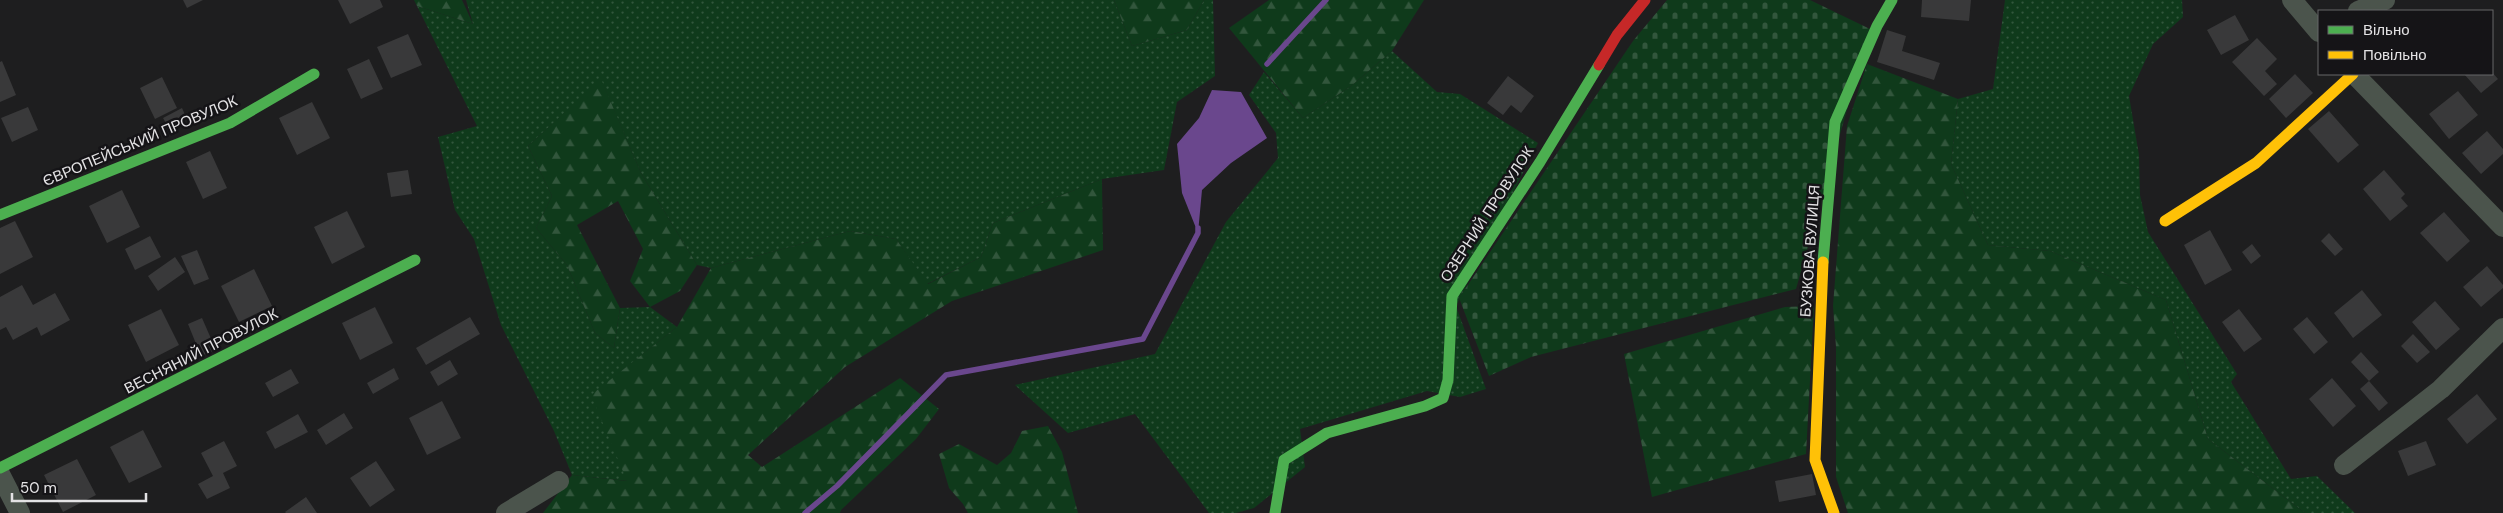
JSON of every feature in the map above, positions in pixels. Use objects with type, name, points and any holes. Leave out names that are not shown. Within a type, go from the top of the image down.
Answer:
[{"type":"street","name":"ОЗЕРНИЙ ПРОВУЛОК","points":[[1275,513],[1284,460],[1327,433],[1425,406],[1443,398],[1448,380],[1452,296],[1540,162],[1618,35],[1645,0]]},
{"type":"street","name":"БУЗКОВА ВУЛИЦЯ","points":[[1834,513],[1815,460],[1821,284],[1835,122],[1876,26],[1892,0]]},
{"type":"street","points":[[2292,0],[2318,31]]},
{"type":"street","points":[[2360,10],[2385,0]]},
{"type":"street","name":"ЄВРОПЕЙСЬКИЙ ПРОВУЛОК","points":[[0,215],[230,123],[314,74]]},
{"type":"street","points":[[2165,221],[2256,163],[2353,75]]},
{"type":"street","points":[[2355,75],[2503,227]]},
{"type":"street","name":"ВЕСНЯНИЙ ПРОВУЛОК","points":[[0,468],[415,260]]},
{"type":"street","points":[[2344,464],[2441,389],[2503,328]]},
{"type":"street","points":[[0,474],[20,513]]},
{"type":"street","points":[[506,513],[559,481]]},
{"type":"green space","points":[[414,0],[462,0],[473,24],[417,6]]},
{"type":"green space","points":[[466,0],[1114,0],[1132,46],[1187,30],[1204,0],[1213,0],[1215,76],[1177,102],[1164,170],[1102,179],[993,223],[981,257],[927,284],[896,239],[850,231],[711,268],[697,265],[641,173],[601,80],[528,146],[552,196],[536,228],[567,265],[595,333],[614,348],[620,308],[650,307],[677,327],[592,395],[628,481],[572,475],[554,431],[501,325],[474,239],[455,210],[438,137],[477,126],[417,6],[473,24]]},
{"type":"green space","points":[[1114,0],[1204,0],[1187,30],[1132,46]]},
{"type":"green space","points":[[1269,0],[1424,0],[1392,51],[1351,86],[1303,118],[1229,28]]},
{"type":"green space","points":[[1667,0],[1810,0],[1870,29],[1796,289],[1531,357],[1489,376],[1459,298],[1633,41]]},
{"type":"green space","points":[[2005,0],[2182,0],[2183,17],[2153,44],[2129,96],[2139,155],[2140,195],[2148,232],[2237,374],[2231,382],[2291,479],[2317,476],[2355,513],[2305,513],[2208,439],[2166,300],[2050,251],[1988,245],[1951,164],[1958,99],[1993,89]]},
{"type":"green space","points":[[1392,51],[1437,92],[1460,94],[1538,143],[1456,306],[1486,389],[1460,397],[1427,391],[1300,429],[1305,467],[1254,508],[1236,513],[1209,513],[1135,414],[1068,433],[1015,385],[1155,354],[1226,222],[1278,158],[1276,133],[1249,95],[1264,72],[1303,118],[1351,86]]},
{"type":"green space","points":[[1867,64],[1958,99],[1951,164],[1988,245],[2050,251],[2166,300],[2208,439],[2305,513],[1848,513],[1836,477],[1836,347],[1833,306],[1847,126]]},
{"type":"green space","points":[[601,79],[641,173],[697,265],[680,291],[650,307],[630,281],[643,249],[618,201],[577,225],[620,308],[614,348],[595,333],[567,265],[536,228],[552,196],[528,146]]},
{"type":"green space","points":[[1102,179],[1103,250],[952,301],[845,367],[748,455],[762,467],[900,378],[939,409],[916,439],[840,513],[543,513],[572,475],[627,481],[591,395],[677,327],[711,268],[850,231],[896,239],[928,284],[981,257],[993,223]]},
{"type":"green space","points":[[1814,306],[1806,454],[1652,497],[1624,354],[1785,307]]},
{"type":"green space","points":[[1048,426],[1062,452],[1078,513],[968,513],[949,488],[939,454],[959,444],[997,465],[1011,453],[1022,431]]},
{"type":"shaded area","points":[[1212,90],[1241,92],[1267,138],[1231,163],[1202,190],[1198,233],[1182,193],[1177,144],[1199,118]]},
{"type":"building","points":[[183,0],[203,0],[187,8]]},
{"type":"building","points":[[338,0],[380,0],[383,7],[350,24]]},
{"type":"building","points":[[1922,0],[1971,0],[1969,21],[1921,17]]},
{"type":"building","points":[[2235,15],[2249,40],[2221,55],[2207,30]]},
{"type":"building","points":[[1887,30],[1906,36],[1902,51],[1940,63],[1934,80],[1877,62]]},
{"type":"building","points":[[408,34],[422,65],[391,78],[377,47]]},
{"type":"building","points":[[2257,38],[2277,59],[2265,71],[2277,84],[2264,96],[2232,62]]},
{"type":"building","points":[[369,59],[383,89],[361,99],[347,69]]},
{"type":"building","points":[[2,61],[16,95],[0,102],[0,62]]},
{"type":"building","points":[[2493,73],[2498,79],[2481,93],[2465,75],[2493,75]]},
{"type":"building","points":[[2295,74],[2313,93],[2286,118],[2269,99]]},
{"type":"building","points":[[1508,76],[1534,96],[1521,113],[1511,105],[1503,115],[1487,103]]},
{"type":"building","points":[[162,77],[177,108],[155,119],[140,88]]},
{"type":"building","points":[[2458,91],[2478,115],[2449,139],[2429,114]]},
{"type":"building","points":[[312,102],[330,138],[297,155],[279,118]]},
{"type":"building","points":[[28,107],[38,130],[12,142],[1,118]]},
{"type":"building","points":[[182,108],[186,117],[168,127],[163,118]]},
{"type":"building","points":[[2329,111],[2359,145],[2338,163],[2308,129]]},
{"type":"building","points":[[2487,131],[2503,149],[2503,154],[2481,174],[2462,153]]},
{"type":"building","points":[[210,151],[227,188],[203,199],[186,162]]},
{"type":"building","points":[[408,170],[412,194],[391,197],[387,173]]},
{"type":"building","points":[[2384,170],[2405,194],[2401,198],[2408,206],[2390,221],[2363,189]]},
{"type":"building","points":[[122,190],[140,227],[107,243],[89,206]]},
{"type":"building","points":[[347,211],[365,247],[332,264],[314,227]]},
{"type":"building","points":[[2444,212],[2470,241],[2447,262],[2420,233]]},
{"type":"building","points":[[15,221],[33,257],[0,274],[0,228]]},
{"type":"building","points":[[2210,230],[2232,270],[2205,285],[2184,245]]},
{"type":"building","points":[[2329,233],[2343,249],[2335,256],[2321,241]]},
{"type":"building","points":[[150,236],[161,257],[135,270],[125,249]]},
{"type":"building","points":[[2252,244],[2261,256],[2251,264],[2242,252]]},
{"type":"building","points":[[197,250],[209,279],[194,285],[181,256]]},
{"type":"building","points":[[175,257],[185,272],[158,291],[148,276]]},
{"type":"building","points":[[2487,266],[2503,285],[2503,288],[2481,307],[2463,287]]},
{"type":"building","points":[[254,269],[272,306],[239,322],[221,286]]},
{"type":"building","points":[[22,285],[33,305],[55,293],[70,320],[41,336],[37,327],[13,340],[6,327],[0,330],[0,297]]},
{"type":"building","points":[[2362,290],[2382,315],[2353,338],[2334,313]]},
{"type":"building","points":[[2435,301],[2460,329],[2436,350],[2412,322]]},
{"type":"building","points":[[375,307],[393,343],[360,360],[342,323]]},
{"type":"building","points":[[161,309],[179,345],[146,362],[128,325]]},
{"type":"building","points":[[2239,309],[2262,339],[2244,352],[2222,322]]},
{"type":"building","points":[[470,317],[480,334],[426,365],[416,348]]},
{"type":"building","points":[[2307,317],[2328,342],[2314,354],[2293,329]]},
{"type":"building","points":[[202,318],[216,350],[201,356],[188,324]]},
{"type":"building","points":[[2413,334],[2430,352],[2417,363],[2401,346]]},
{"type":"building","points":[[2361,352],[2379,372],[2369,381],[2351,362]]},
{"type":"building","points":[[450,360],[458,374],[438,386],[430,372]]},
{"type":"building","points":[[394,368],[399,379],[373,394],[367,383]]},
{"type":"building","points":[[291,369],[299,383],[273,397],[265,383]]},
{"type":"building","points":[[2332,378],[2356,406],[2333,427],[2309,399]]},
{"type":"building","points":[[2369,381],[2388,403],[2379,411],[2360,389]]},
{"type":"building","points":[[2477,394],[2497,419],[2467,444],[2447,419]]},
{"type":"building","points":[[442,401],[461,438],[427,455],[409,418]]},
{"type":"building","points":[[344,413],[353,428],[326,445],[317,430]]},
{"type":"building","points":[[298,414],[308,432],[275,449],[266,432]]},
{"type":"building","points":[[143,430],[162,467],[129,483],[110,447]]},
{"type":"building","points":[[224,441],[237,466],[223,473],[230,488],[207,499],[198,484],[213,476],[201,453]]},
{"type":"building","points":[[2426,441],[2436,465],[2408,476],[2398,451]]},
{"type":"building","points":[[77,459],[96,495],[63,512],[44,475]]},
{"type":"building","points":[[376,461],[395,490],[370,507],[350,478]]},
{"type":"building","points":[[1812,474],[1816,495],[1779,502],[1775,481]]},
{"type":"building","points":[[306,497],[317,513],[285,512]]},
{"type":"waterway","points":[[1267,64],[1326,0]]},
{"type":"waterway","points":[[805,513],[837,486],[946,375],[1143,339],[1198,233],[1198,228]]},
{"type":"traffic: fast","points":[[1823,262],[1835,122],[1877,26],[1892,0]]},
{"type":"traffic: fast","points":[[1275,513],[1284,460],[1327,433],[1425,406],[1443,398],[1448,380],[1452,296],[1540,162],[1599,65]]},
{"type":"traffic: fast","points":[[0,215],[230,123],[314,74]]},
{"type":"traffic: fast","points":[[0,468],[415,260]]},
{"type":"traffic: slow","points":[[2165,221],[2256,163],[2352,75]]},
{"type":"traffic: slow","points":[[1823,262],[1815,460],[1834,513]]},
{"type":"traffic: jam","points":[[1599,65],[1617,35],[1645,0]]}]
